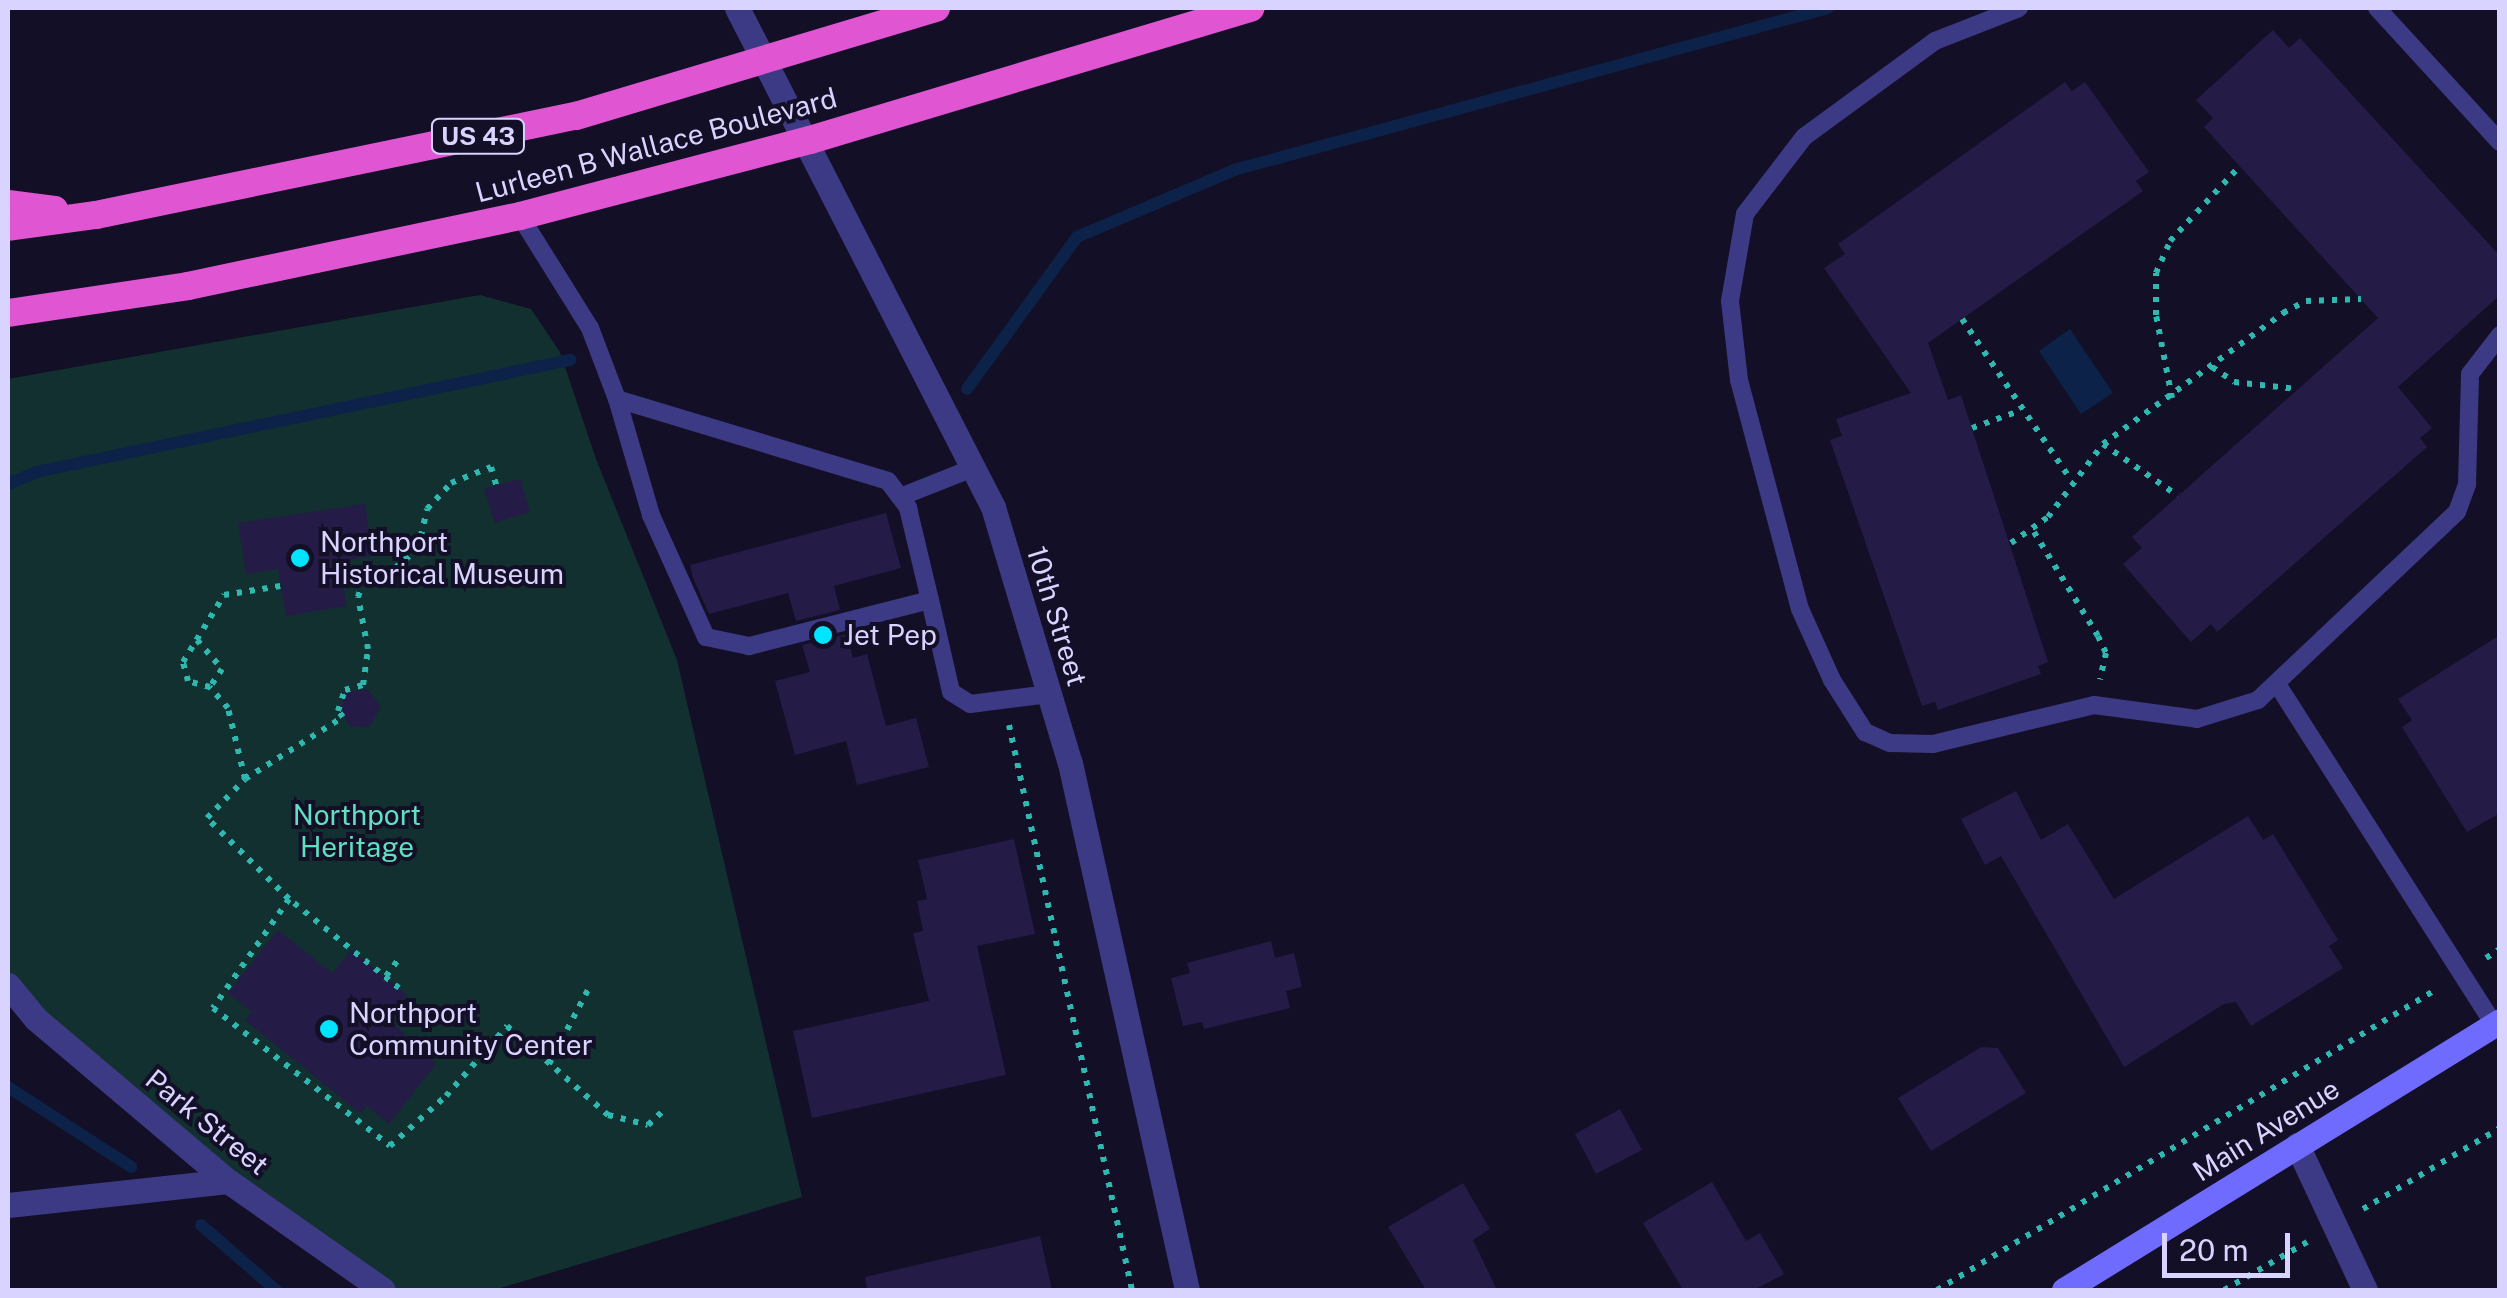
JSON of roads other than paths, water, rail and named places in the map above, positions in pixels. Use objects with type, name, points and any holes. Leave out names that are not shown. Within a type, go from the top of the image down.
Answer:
[{"type":"highway","name":"Lurleen B Wallace Boulevard","points":[[8,227],[96,215],[576,116],[936,8]]},
{"type":"highway","name":"Lurleen B Wallace Boulevard","points":[[8,313],[188,286],[520,216],[810,140],[1251,8]]},
{"type":"highway","points":[[8,204],[96,215]]},
{"type":"main road","name":"Main Avenue","points":[[2064,1290],[2092,1283],[2297,1145],[2497,1022]]},
{"type":"street","name":"10th Street","points":[[737,8],[810,140],[992,507],[1049,694],[1187,1290]]},
{"type":"street","name":"Park Street","points":[[8,985],[36,1019],[228,1182],[383,1290]]},
{"type":"street","points":[[2297,1145],[2365,1290]]},
{"type":"street","points":[[8,1205],[228,1182]]},
{"type":"lane","points":[[2019,8],[1936,42],[1804,137],[1745,214],[1730,301],[1739,380],[1800,609],[1832,680],[1866,732],[1890,743],[1933,744],[2094,705],[2197,719],[2258,700],[2279,686],[2457,512],[2468,484],[2470,374],[2500,335]]},
{"type":"lane","points":[[2377,8],[2500,142]]},
{"type":"lane","points":[[520,216],[590,328],[652,515],[706,637],[749,646],[930,600]]},
{"type":"lane","points":[[616,398],[888,481],[900,498],[930,600],[951,692],[970,704],[1004,704],[1049,694]]},
{"type":"lane","points":[[900,498],[973,468]]},
{"type":"lane","points":[[2279,686],[2460,974],[2497,1022]]},
{"type":"water","points":[[2070,329],[2113,393],[2081,414],[2039,351]]},
{"type":"waterway","points":[[967,389],[1077,237],[1234,170],[1828,8]]},
{"type":"waterway","points":[[8,484],[36,472],[570,360]]},
{"type":"waterway","points":[[8,1087],[131,1167]]},
{"type":"waterway","points":[[201,1225],[276,1290]]},
{"type":"place","name":"Northport Historical Museum","points":[[300,558]]},
{"type":"place","name":"Jet Pep","points":[[823,635]]},
{"type":"place","name":"Northport Community Center","points":[[329,1029]]},
{"type":"park label","name":"Northport Heritage","points":[[357,831]]}]
